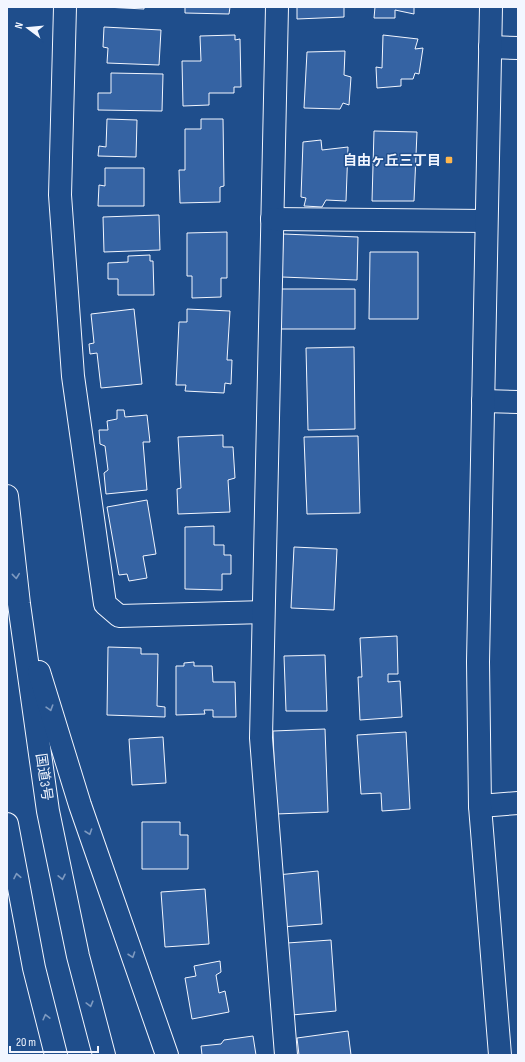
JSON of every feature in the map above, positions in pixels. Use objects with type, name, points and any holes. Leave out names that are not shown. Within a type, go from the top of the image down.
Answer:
[{"type":"main road","points":[[65,7],[61,203],[73,376],[105,604],[119,616],[263,612]]},
{"type":"main road","points":[[277,7],[260,738],[286,1055]]},
{"type":"main road","points":[[491,7],[478,662],[480,806],[500,1055]]},
{"type":"main road","points":[[490,47],[518,48]]},
{"type":"main road","points":[[272,219],[486,221]]},
{"type":"main road","points":[[483,401],[518,402]]},
{"type":"main road","name":"国道3号","points":[[7,496],[19,604],[48,811],[78,956],[104,1055]]},
{"type":"main road","points":[[19,604],[80,805],[167,1055]]},
{"type":"main road","points":[[480,806],[518,802]]},
{"type":"main road","points":[[7,824],[34,968],[56,1055]]},
{"type":"building","points":[[105,7],[144,7],[144,9]]},
{"type":"building","points":[[185,7],[230,7],[229,14],[185,13]]},
{"type":"building","points":[[297,7],[344,7],[344,17],[297,19]]},
{"type":"building","points":[[375,7],[414,7],[414,14],[395,10],[395,18],[374,18]]},
{"type":"building","points":[[104,27],[161,30],[159,65],[107,63],[108,48],[103,47]]},
{"type":"building","points":[[235,35],[235,40],[240,39],[241,87],[234,87],[234,93],[209,93],[209,105],[183,106],[182,61],[201,61],[200,36]]},
{"type":"building","points":[[383,35],[418,39],[415,49],[423,48],[419,74],[415,73],[413,79],[401,79],[401,86],[377,88],[376,67],[382,68]]},
{"type":"building","points":[[345,51],[344,75],[351,77],[349,105],[343,103],[340,109],[304,108],[307,52]]},
{"type":"building","points":[[111,73],[163,74],[162,111],[98,110],[98,93],[111,93]]},
{"type":"building","points":[[107,119],[137,120],[136,157],[98,156],[99,146],[106,147]]},
{"type":"building","points":[[201,119],[223,119],[224,186],[220,187],[220,202],[180,203],[179,170],[185,170],[185,129],[201,129]]},
{"type":"building","points":[[374,131],[417,132],[414,201],[372,201]]},
{"type":"building","points":[[321,140],[322,150],[348,147],[346,201],[326,200],[322,207],[304,206],[306,198],[301,197],[303,142]]},
{"type":"building","points":[[105,168],[144,168],[144,206],[98,206],[99,185],[105,186]]},
{"type":"building","points":[[159,215],[160,250],[104,252],[103,217]]},
{"type":"building","points":[[227,232],[227,278],[221,278],[221,297],[192,298],[192,276],[187,276],[187,233]]},
{"type":"building","points":[[283,234],[358,237],[357,280],[282,277]]},
{"type":"building","points":[[370,252],[418,252],[418,319],[369,319]]},
{"type":"building","points":[[150,255],[150,261],[153,261],[154,295],[118,295],[118,279],[108,279],[108,263],[128,262],[128,256]]},
{"type":"building","points":[[280,289],[355,289],[355,329],[281,329]]},
{"type":"building","points":[[134,309],[142,384],[101,388],[97,353],[90,354],[89,344],[94,343],[91,314]]},
{"type":"building","points":[[187,309],[230,311],[227,360],[232,360],[231,384],[225,383],[224,393],[185,391],[186,385],[176,385],[179,322],[187,322]]},
{"type":"building","points":[[354,347],[355,429],[308,430],[306,348]]},
{"type":"building","points":[[117,410],[124,410],[125,417],[147,415],[150,442],[143,442],[147,490],[106,494],[104,473],[108,470],[105,446],[100,444],[99,430],[108,430],[107,421],[117,419]]},
{"type":"building","points":[[223,435],[223,447],[233,447],[235,478],[228,480],[230,512],[178,514],[177,489],[181,488],[178,437]]},
{"type":"building","points":[[358,436],[360,513],[307,514],[304,437]]},
{"type":"building","points":[[147,500],[156,554],[143,556],[147,578],[129,581],[127,574],[119,575],[107,507]]},
{"type":"building","points":[[214,526],[214,545],[224,545],[224,555],[231,555],[231,574],[222,574],[222,590],[185,589],[185,527]]},
{"type":"building","points":[[294,547],[337,549],[334,610],[291,608]]},
{"type":"building","points":[[397,636],[398,674],[388,674],[388,682],[400,681],[402,717],[360,720],[358,677],[362,677],[360,638]]},
{"type":"building","points":[[108,647],[141,648],[141,654],[158,654],[157,706],[165,707],[165,717],[107,715]]},
{"type":"building","points":[[325,655],[327,711],[286,711],[284,656]]},
{"type":"building","points":[[194,662],[194,666],[212,666],[213,682],[235,682],[236,717],[213,717],[213,710],[204,710],[205,714],[176,715],[176,666],[184,666],[184,663]]},
{"type":"building","points":[[325,729],[328,812],[276,814],[273,731]]},
{"type":"building","points":[[406,732],[410,809],[382,811],[381,793],[361,794],[357,735]]},
{"type":"building","points":[[163,737],[166,783],[132,785],[129,739]]},
{"type":"building","points":[[142,822],[180,822],[180,835],[188,835],[188,869],[142,869]]},
{"type":"building","points":[[318,871],[322,924],[281,927],[277,875]]},
{"type":"building","points":[[205,889],[209,944],[165,947],[161,892]]},
{"type":"building","points":[[331,940],[336,1011],[292,1015],[287,943]]},
{"type":"building","points":[[220,961],[221,972],[216,975],[219,993],[225,991],[229,1012],[192,1019],[185,978],[196,976],[194,966]]},
{"type":"building","points":[[348,1031],[351,1055],[299,1055],[297,1038]]},
{"type":"building","points":[[253,1036],[256,1055],[202,1055],[201,1046],[221,1044],[224,1040]]},
{"type":"place","name":"自由ヶ丘三丁目","points":[[449,160]]}]
